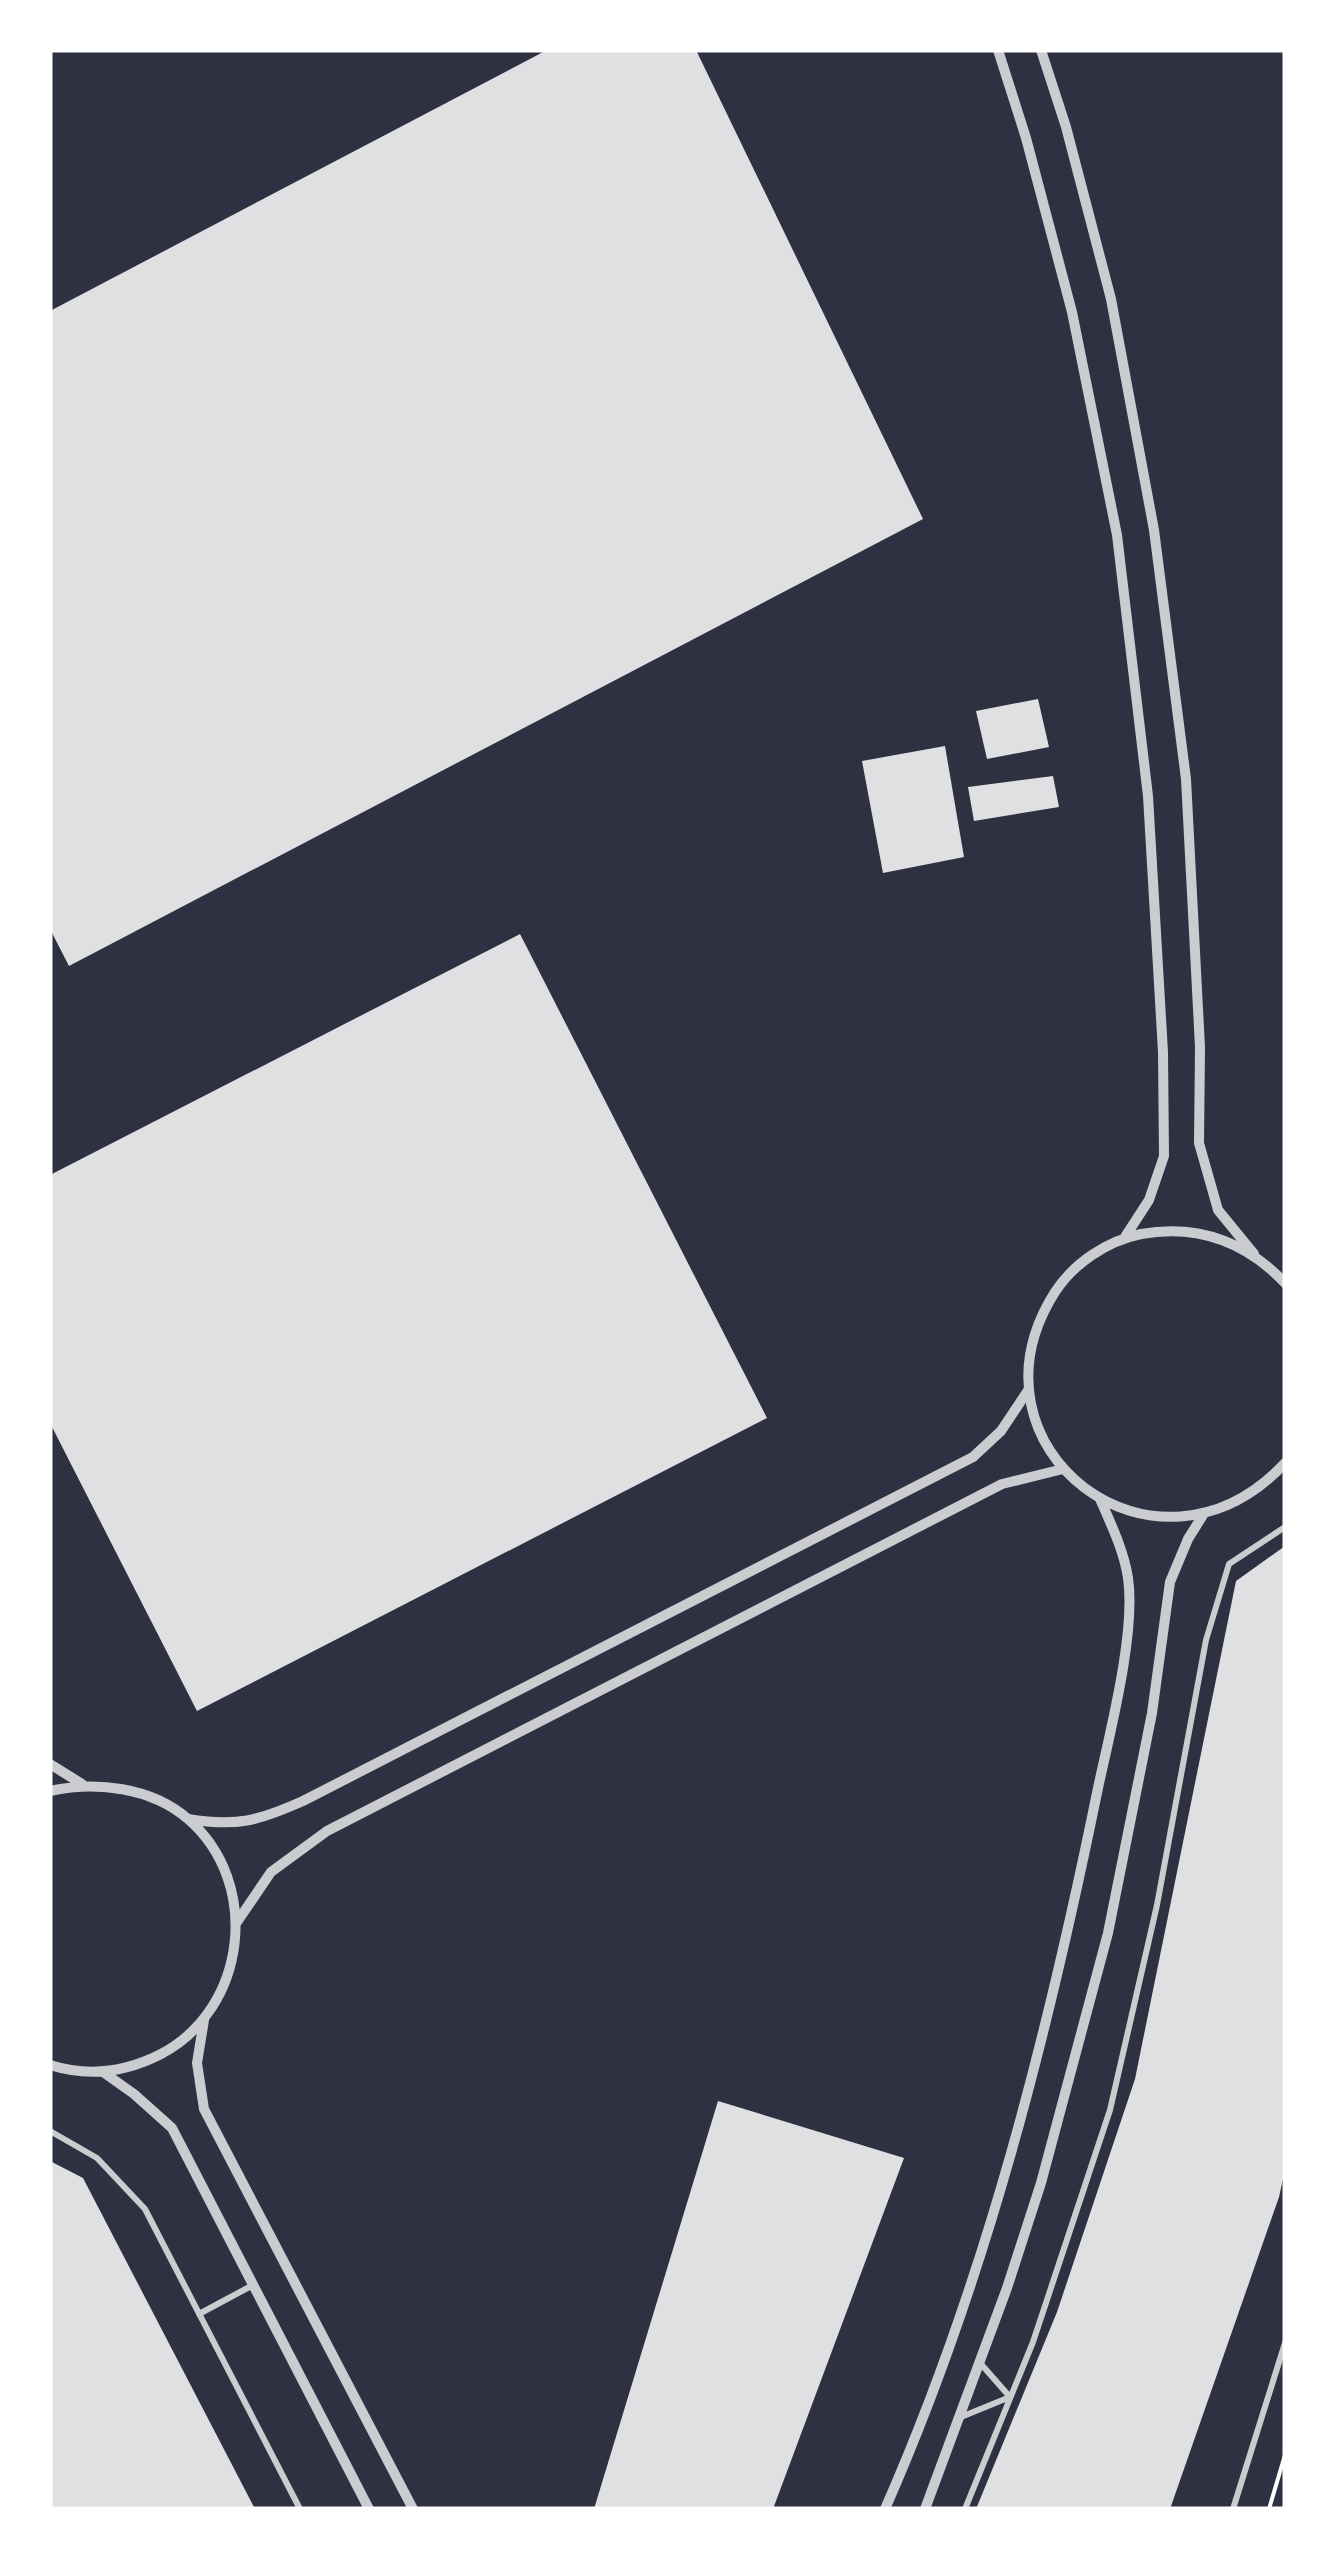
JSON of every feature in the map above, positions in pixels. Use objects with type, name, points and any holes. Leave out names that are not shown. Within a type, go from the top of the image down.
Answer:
[{"type":"street","points":[[998,50],[1026,138],[1072,312],[1117,535],[1148,796],[1163,1052],[1164,1156],[1149,1200],[1125,1237]]},
{"type":"street","points":[[1040,50],[1066,127],[1112,299],[1154,530],[1186,779],[1200,1047],[1198,1143],[1218,1210],[1254,1254],[1285,1283]]},
{"type":"street","points":[[1254,1254],[1214,1235],[1169,1229],[1125,1237],[1090,1255],[1062,1281],[1041,1314],[1030,1350],[1029,1389],[1043,1439],[1063,1469],[1100,1499],[1133,1513],[1168,1518],[1203,1515],[1236,1503],[1265,1484],[1285,1463]]},
{"type":"street","points":[[188,1819],[224,1825],[260,1820],[338,1783],[973,1457],[1001,1431],[1029,1389]]},
{"type":"street","points":[[237,1922],[271,1872],[327,1831],[1002,1484],[1063,1469]]},
{"type":"street","points":[[885,2509],[958,2317],[1007,2167],[1070,1928],[1126,1633],[1128,1579],[1120,1546],[1100,1499]]},
{"type":"street","points":[[926,2509],[1040,2183],[1108,1933],[1152,1713],[1170,1582],[1203,1515]]},
{"type":"street","points":[[50,1764],[82,1784]]},
{"type":"street","points":[[50,1790],[82,1784],[121,1789],[158,1801],[188,1819],[213,1848],[222,1866],[230,1884],[237,1922],[234,1957],[223,1990],[204,2020],[176,2046],[141,2064],[103,2072],[50,2066]]},
{"type":"street","points":[[204,2020],[197,2064],[204,2109],[412,2509]]},
{"type":"street","points":[[103,2072],[172,2128],[370,2509]]},
{"type":"lane","points":[[964,2509],[1033,2342],[1110,2110],[1157,1905],[1206,1640],[1229,1564],[1285,1527]]},
{"type":"lane","points":[[50,2131],[96,2158],[144,2209],[300,2509]]},
{"type":"lane","points":[[199,2314],[254,2285]]},
{"type":"lane","points":[[1233,2509],[1285,2343]]},
{"type":"lane","points":[[980,2363],[1010,2397]]},
{"type":"lane","points":[[960,2417],[1010,2397]]},
{"type":"path","points":[[1270,2509],[1285,2455]]},
{"type":"building","points":[[547,50],[696,50],[923,519],[69,966],[50,929],[50,311]]},
{"type":"building","points":[[1038,699],[1049,747],[987,759],[976,711]]},
{"type":"building","points":[[945,746],[964,857],[883,873],[862,761]]},
{"type":"building","points":[[1053,776],[1059,807],[974,821],[968,787]]},
{"type":"building","points":[[520,934],[767,1418],[197,1711],[50,1423],[50,1175]]},
{"type":"building","points":[[1285,1546],[1285,2170],[1279,2197],[1170,2509],[976,2509],[1057,2312],[1135,2079],[1236,1581]]},
{"type":"building","points":[[718,2101],[904,2158],[773,2509],[594,2509]]},
{"type":"building","points":[[50,2161],[83,2178],[255,2509],[50,2509]]}]
